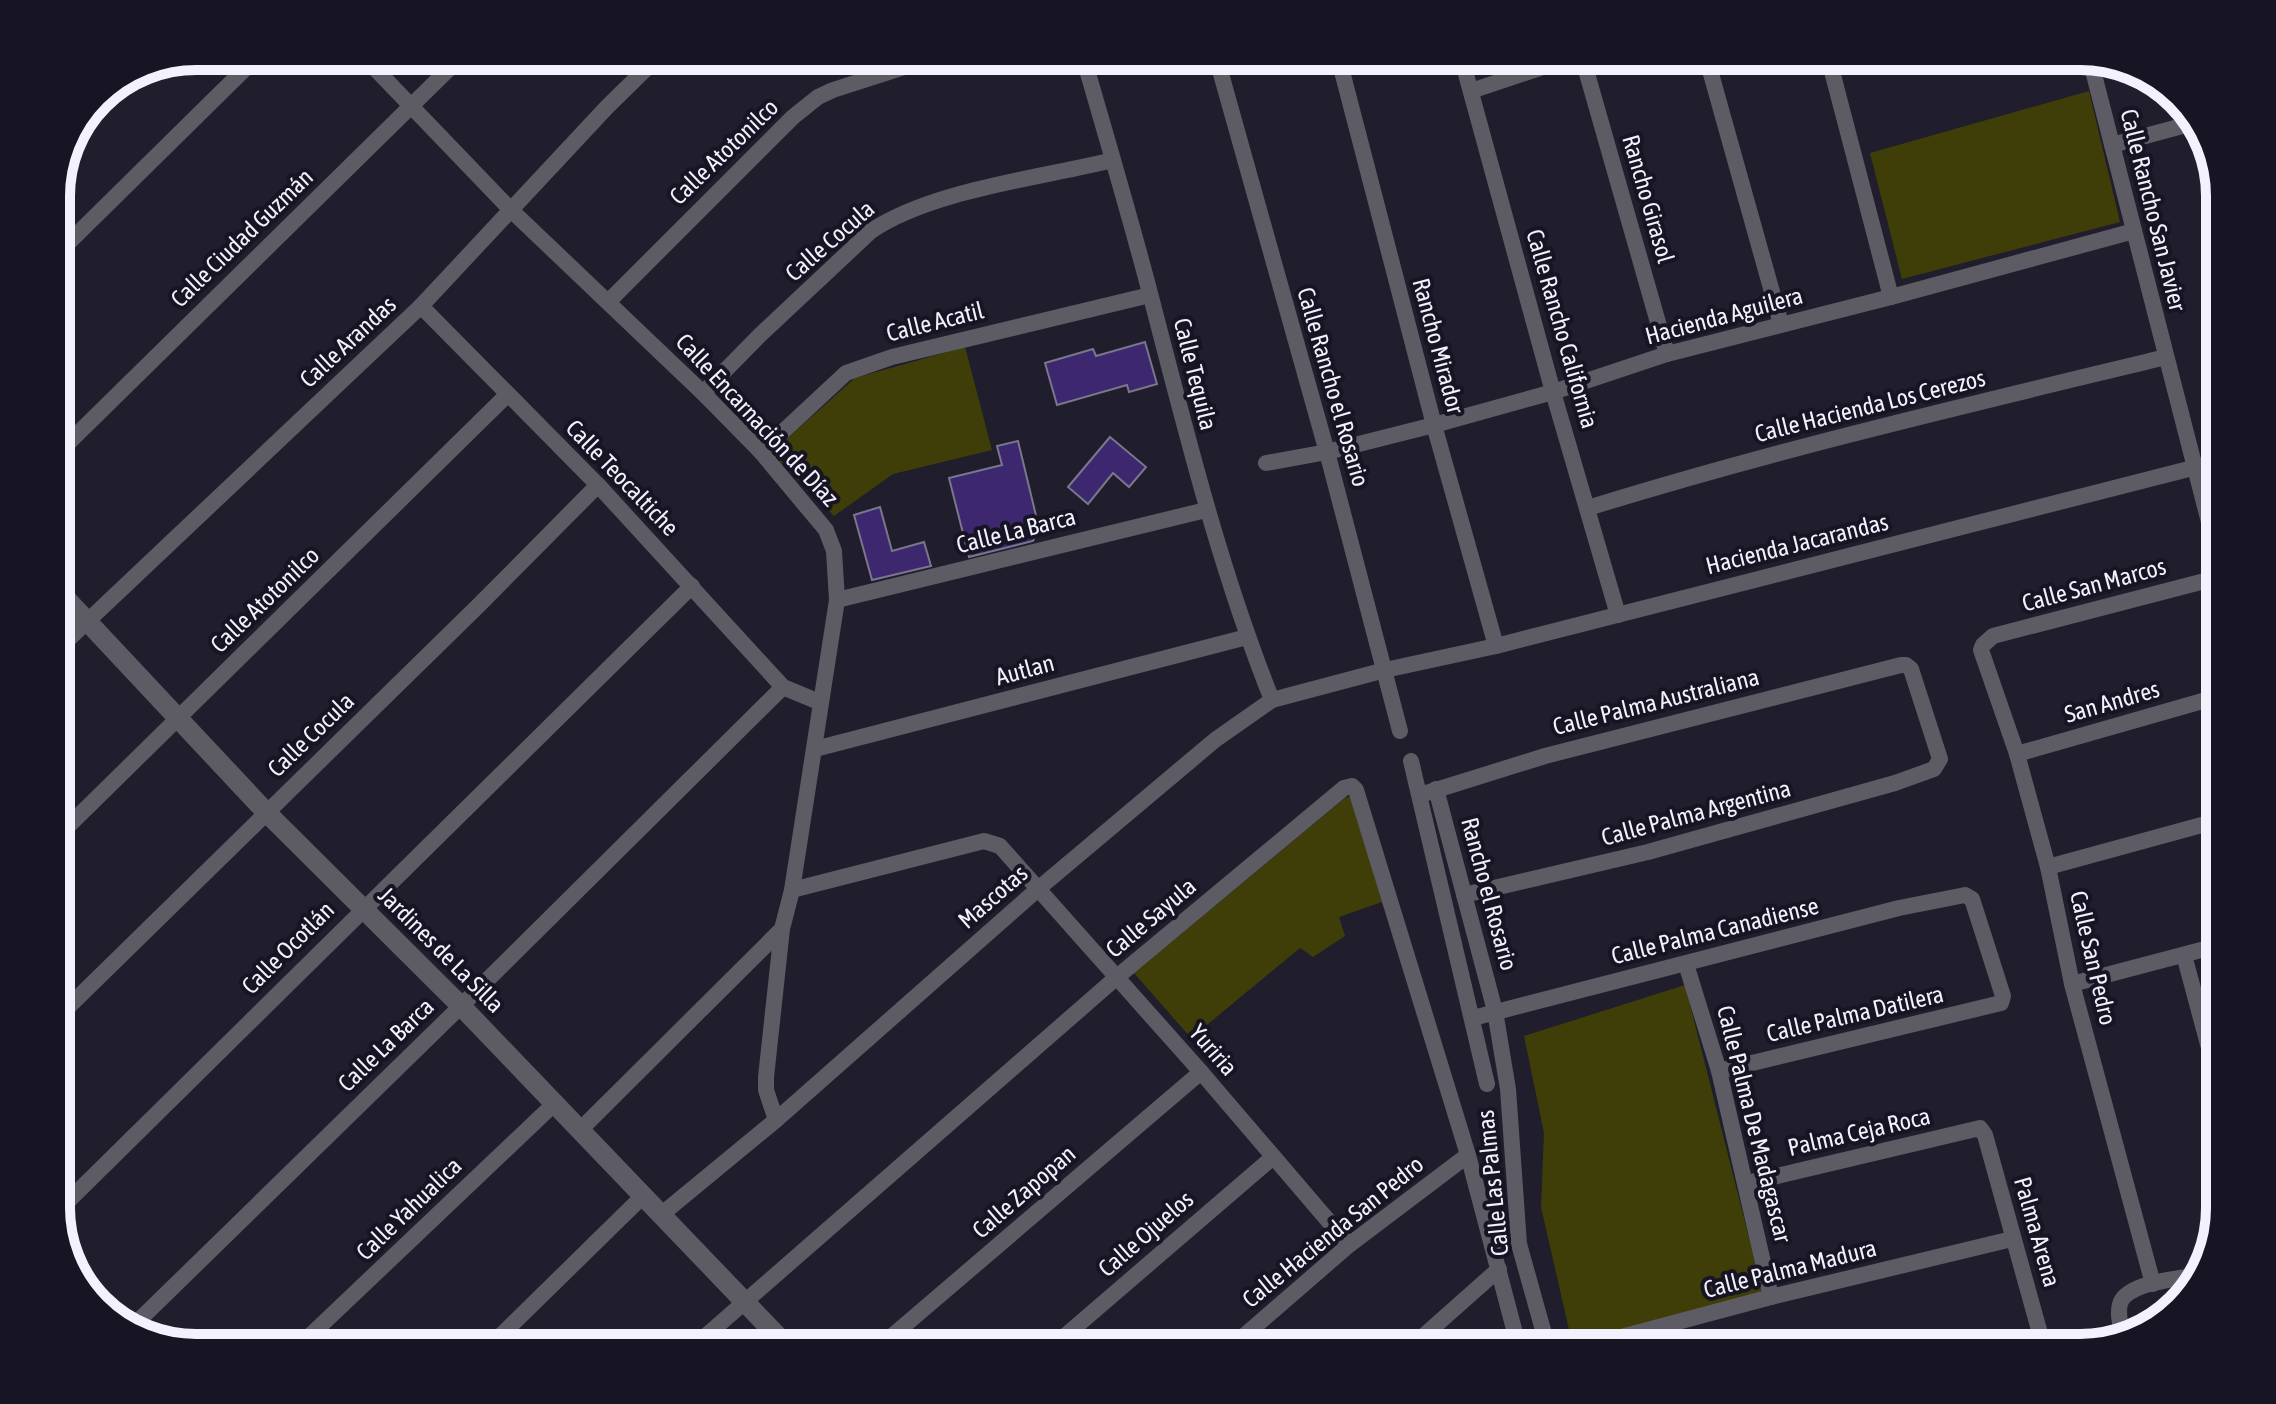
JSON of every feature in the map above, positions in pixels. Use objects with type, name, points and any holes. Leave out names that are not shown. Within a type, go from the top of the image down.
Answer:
[{"type":"street","points":[[70,241],[244,70]]},
{"type":"street","name":"Calle Encarnación de Díaz","points":[[376,70],[511,210],[609,301],[761,452],[826,530],[834,551],[837,600],[792,890],[782,929],[766,1077],[766,1090],[776,1120]]},
{"type":"street","name":"Calle Ciudad Guzmán","points":[[70,441],[448,70]]},
{"type":"street","name":"Calle Arandas","points":[[70,637],[421,306],[645,70]]},
{"type":"street","name":"Calle Atotonilco","points":[[609,301],[793,117],[818,97],[833,90],[895,70]]},
{"type":"street","name":"Calle Tequila","points":[[1087,70],[1206,510],[1247,637],[1272,700]]},
{"type":"street","name":"Calle Rancho el Rosario","points":[[1220,70],[1327,452],[1400,731]]},
{"type":"street","name":"Rancho Mirador","points":[[1342,70],[1434,425],[1496,646]]},
{"type":"street","name":"Calle Rancho California","points":[[1465,70],[1618,615]]},
{"type":"street","points":[[1471,91],[1534,70]]},
{"type":"street","name":"Rancho Girasol","points":[[1586,70],[1667,354]]},
{"type":"street","points":[[1710,70],[1781,324]]},
{"type":"street","points":[[1832,70],[1891,297]]},
{"type":"street","name":"Calle Rancho San Javier","points":[[2093,71],[2206,514]]},
{"type":"street","points":[[2112,145],[2184,125]]},
{"type":"street","name":"Calle Cocula","points":[[703,393],[848,252],[887,220],[908,210],[981,189],[1113,160]]},
{"type":"street","name":"Hacienda Aguilera","points":[[1266,463],[1327,452],[1434,425],[1553,392],[1667,354],[2134,231]]},
{"type":"street","name":"Calle Acatil","points":[[761,452],[846,373],[892,357],[1150,295]]},
{"type":"street","name":"Calle Teocaltiche","points":[[421,306],[598,485],[783,687]]},
{"type":"street","name":"Calle Hacienda Los Cerezos","points":[[1588,508],[1858,432],[2166,357]]},
{"type":"street","name":"Calle Atotonilco","points":[[70,824],[507,395]]},
{"type":"street","name":"Hacienda Jacarandas","points":[[1385,670],[1496,646],[2206,464]]},
{"type":"street","name":"Calle Cocula","points":[[70,1005],[598,485]]},
{"type":"street","name":"Calle La Barca","points":[[837,600],[1206,510]]},
{"type":"street","name":"Calle San Marcos","points":[[1983,645],[1993,636],[2206,581]]},
{"type":"street","name":"Calle Ocotlán","points":[[70,1199],[692,586]]},
{"type":"street","name":"Jardines de La Silla","points":[[70,602],[265,811],[461,1006],[776,1334]]},
{"type":"street","name":"Autlan","points":[[815,749],[1247,637]]},
{"type":"street","name":"Calle San Pedro","points":[[1983,645],[1982,655],[2017,754],[2048,867],[2072,984],[2153,1284]]},
{"type":"street","name":"Calle Palma Argentina","points":[[1464,895],[1648,852],[1895,783],[1937,767],[1940,759],[1911,669],[1906,665]]},
{"type":"street","name":"Calle Palma Australiana","points":[[1420,795],[1559,752],[1906,665]]},
{"type":"street","name":"Mascotas","points":[[662,1214],[776,1120],[1038,889],[1215,740],[1272,700],[1385,670]]},
{"type":"street","points":[[783,687],[819,702]]},
{"type":"street","name":"Calle La Barca","points":[[139,1320],[783,687]]},
{"type":"street","name":"San Andres","points":[[2017,754],[2206,700]]},
{"type":"street","points":[[1411,761],[1487,1084]]},
{"type":"street","name":"Calle Sayula","points":[[708,1334],[1117,977],[1344,788],[1354,787],[1468,1155]]},
{"type":"street","name":"Rancho el Rosario","points":[[1436,789],[1495,1011]]},
{"type":"street","points":[[2048,867],[2206,824]]},
{"type":"street","points":[[792,890],[984,841],[1000,846],[1038,889]]},
{"type":"street","name":"Yuriria","points":[[1038,889],[1349,1245]]},
{"type":"street","name":"Calle Palma Canadiense","points":[[1473,1018],[1899,908],[1965,895],[1970,896],[2003,996],[2001,1003]]},
{"type":"street","points":[[580,1130],[782,929]]},
{"type":"street","points":[[2072,984],[2206,949]]},
{"type":"street","points":[[2184,955],[2206,1037]]},
{"type":"street","name":"Calle Palma De Madagascar","points":[[1686,964],[1719,1071],[1771,1297]]},
{"type":"street","name":"Calle Palma Datilera","points":[[1719,1071],[2001,1003]]},
{"type":"street","name":"Calle Las Palmas","points":[[1495,1011],[1508,1089],[1519,1244],[1544,1334]]},
{"type":"street","name":"Calle Zapopan","points":[[894,1334],[1201,1072]]},
{"type":"street","name":"Calle Yahualica","points":[[312,1334],[554,1104]]},
{"type":"street","name":"Palma Ceja Roca","points":[[1747,1183],[1978,1128],[1981,1130]]},
{"type":"street","name":"Palma Arena","points":[[1981,1130],[2040,1334]]},
{"type":"street","points":[[1468,1155],[1515,1334]]},
{"type":"street","name":"Calle Hacienda San Pedro","points":[[1246,1334],[1349,1245],[1468,1155]]},
{"type":"street","name":"Calle Ojuelos","points":[[1067,1334],[1273,1157]]},
{"type":"street","points":[[502,1334],[643,1196]]},
{"type":"street","name":"Calle Palma Madura","points":[[1632,1334],[2012,1239]]},
{"type":"street","points":[[1426,1334],[1499,1269]]},
{"type":"street","points":[[2121,1327],[2121,1300],[2126,1294],[2153,1284],[2184,1278]]},
{"type":"shaded area","points":[[2089,91],[2120,222],[1902,279],[1870,153]]},
{"type":"shaded area","points":[[965,347],[992,450],[893,474],[834,516],[771,453],[855,378]]},
{"type":"shaded area","points":[[1351,796],[1382,902],[1339,917],[1345,936],[1313,957],[1300,948],[1191,1038],[1134,973]]},
{"type":"shaded area","points":[[1685,985],[1763,1293],[1619,1334],[1570,1334],[1541,1207],[1544,1133],[1524,1036]]},
{"type":"building","points":[[1145,342],[1157,384],[1129,392],[1127,385],[1057,405],[1045,363],[1093,349],[1096,356]]},
{"type":"building","points":[[1110,437],[1146,467],[1129,487],[1113,473],[1088,504],[1068,487]]},
{"type":"building","points":[[1018,441],[1039,528],[1033,541],[969,557],[949,478],[1002,465],[997,446]]},
{"type":"building","points":[[880,507],[892,551],[924,542],[931,566],[872,580],[854,515]]}]
